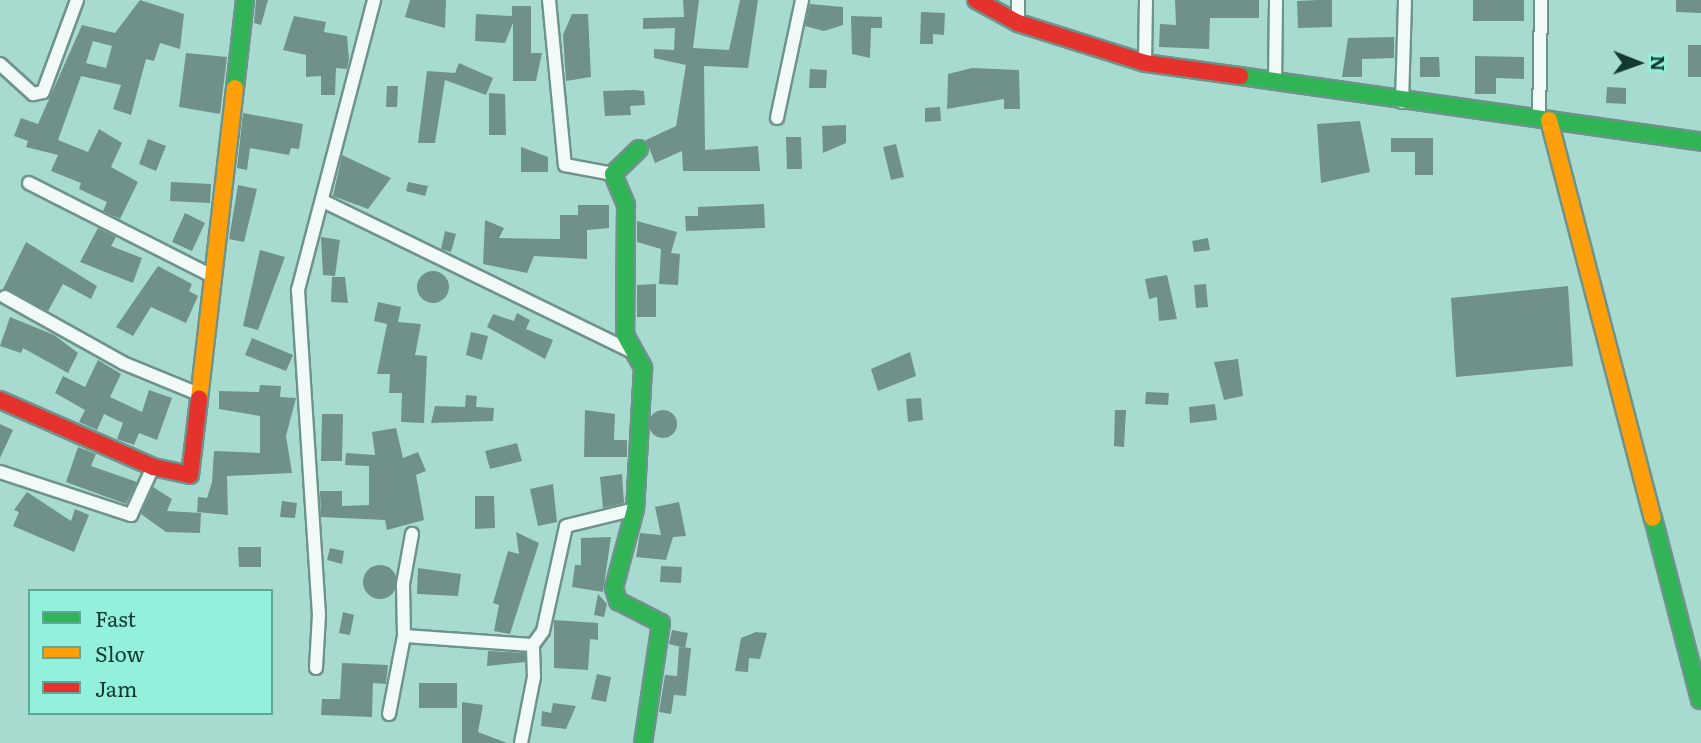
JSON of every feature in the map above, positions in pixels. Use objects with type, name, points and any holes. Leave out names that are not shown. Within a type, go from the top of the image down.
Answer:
[{"type":"street","points":[[0,64],[33,94],[43,92],[77,0]]},
{"type":"street","points":[[0,400],[153,467],[190,475],[246,0]]},
{"type":"street","points":[[316,668],[319,615],[298,290],[374,0]]},
{"type":"street","points":[[549,0],[565,165],[612,174]]},
{"type":"street","points":[[777,118],[802,0]]},
{"type":"street","points":[[976,0],[1018,23],[1145,63],[1402,102],[1701,142]]},
{"type":"street","points":[[1018,0],[1018,23]]},
{"type":"street","points":[[1145,63],[1146,0]]},
{"type":"street","points":[[1275,83],[1276,0]]},
{"type":"street","points":[[1402,102],[1405,0]]},
{"type":"street","points":[[1541,0],[1544,120],[1700,700]]},
{"type":"street","points":[[612,174],[639,149]]},
{"type":"street","points":[[612,174],[626,205],[623,321],[643,368],[635,509],[614,588],[618,601],[661,623],[643,743]]},
{"type":"street","points":[[29,183],[214,278]]},
{"type":"street","points":[[323,201],[635,354]]},
{"type":"street","points":[[5,298],[123,363],[201,395]]},
{"type":"street","points":[[0,472],[131,515],[153,467]]},
{"type":"street","points":[[521,743],[534,677],[533,645],[543,631],[566,526],[635,509]]},
{"type":"street","points":[[389,714],[404,636],[403,584],[412,534]]},
{"type":"street","points":[[404,636],[533,645]]},
{"type":"building","points":[[140,0],[184,14],[180,49],[160,43],[154,61],[146,59],[131,115],[113,109],[121,85],[81,76],[58,140],[88,152],[99,129],[122,143],[111,167],[138,182],[120,219],[103,211],[107,202],[79,189],[81,183],[51,171],[58,155],[26,147],[28,141],[14,136],[21,118],[38,124],[82,25],[115,33]],"holes":[[[93,41],[112,46],[106,68],[86,63]]]},
{"type":"building","points":[[256,0],[268,0],[261,25],[254,23]]},
{"type":"building","points":[[410,0],[446,0],[445,28],[405,17]]},
{"type":"building","points":[[683,0],[699,0],[693,48],[729,50],[740,0],[758,0],[748,68],[704,66],[705,150],[758,146],[760,171],[683,171],[682,151],[655,163],[646,140],[676,126],[686,65],[654,58],[654,49],[674,50],[675,28],[643,29],[643,18],[684,17]]},
{"type":"building","points":[[1175,0],[1259,0],[1259,18],[1210,18],[1209,49],[1159,47],[1160,24],[1176,25]]},
{"type":"building","points":[[1332,0],[1332,27],[1298,28],[1297,1]]},
{"type":"building","points":[[1473,0],[1524,0],[1524,21],[1473,21]]},
{"type":"building","points":[[1676,0],[1701,0],[1701,13],[1676,12]]},
{"type":"building","points":[[810,4],[843,7],[843,25],[824,31],[805,26]]},
{"type":"building","points":[[512,6],[531,6],[531,53],[542,53],[536,81],[513,81],[513,23],[505,43],[475,41],[476,14],[512,16]]},
{"type":"building","points":[[921,12],[945,13],[944,35],[933,34],[933,44],[920,44]]},
{"type":"building","points":[[572,14],[588,14],[591,77],[566,81],[563,35]]},
{"type":"building","points":[[294,16],[326,22],[324,32],[347,36],[347,69],[336,68],[335,95],[321,95],[321,76],[306,77],[306,55],[283,50]]},
{"type":"building","points":[[851,16],[882,17],[882,28],[871,28],[870,58],[852,54]]},
{"type":"building","points":[[1394,37],[1394,58],[1362,59],[1362,77],[1342,77],[1348,38]]},
{"type":"building","points":[[1688,45],[1701,45],[1701,77],[1688,77]]},
{"type":"building","points":[[186,53],[227,57],[220,114],[179,107]]},
{"type":"building","points":[[1475,56],[1524,57],[1524,79],[1496,78],[1496,94],[1475,94]]},
{"type":"building","points":[[1420,57],[1439,57],[1440,77],[1420,77]]},
{"type":"building","points":[[459,63],[493,78],[486,95],[445,80],[435,143],[418,143],[427,71],[455,73]]},
{"type":"building","points":[[972,68],[1019,70],[1020,109],[1004,109],[1004,99],[947,109],[948,74]]},
{"type":"building","points":[[810,69],[827,70],[826,88],[809,88]]},
{"type":"building","points":[[387,86],[398,86],[397,107],[386,107]]},
{"type":"building","points":[[1607,87],[1626,88],[1626,104],[1606,103]]},
{"type":"building","points":[[603,91],[644,91],[645,105],[630,106],[631,115],[605,116]]},
{"type":"building","points":[[489,93],[505,94],[506,135],[489,135]]},
{"type":"building","points":[[940,107],[941,121],[925,122],[925,108]]},
{"type":"building","points":[[243,113],[303,124],[299,149],[291,148],[289,155],[250,148],[247,170],[237,168]]},
{"type":"building","points":[[1360,121],[1370,172],[1321,183],[1317,124]]},
{"type":"building","points":[[846,125],[846,143],[823,153],[822,126]]},
{"type":"building","points":[[786,137],[801,137],[802,169],[787,169]]},
{"type":"building","points":[[1391,138],[1433,138],[1433,175],[1415,175],[1415,152],[1391,152]]},
{"type":"building","points":[[148,139],[166,146],[156,171],[139,164]]},
{"type":"building","points":[[896,144],[904,177],[891,180],[883,147]]},
{"type":"building","points":[[521,147],[548,157],[548,172],[521,172]]},
{"type":"building","points":[[342,155],[391,178],[368,209],[333,196]]},
{"type":"building","points":[[171,182],[211,184],[210,203],[170,201]]},
{"type":"building","points":[[408,182],[428,186],[425,196],[406,191]]},
{"type":"building","points":[[238,185],[257,189],[244,242],[229,239]]},
{"type":"building","points":[[764,204],[765,228],[686,231],[685,216],[698,216],[698,207]]},
{"type":"building","points":[[578,205],[609,205],[609,228],[587,230],[587,259],[534,256],[527,273],[483,264],[485,220],[504,228],[499,238],[560,239],[560,215],[578,215]]},
{"type":"building","points":[[185,213],[205,223],[192,251],[172,242]]},
{"type":"building","points":[[637,221],[677,232],[671,253],[680,254],[678,285],[659,284],[661,249],[637,242]]},
{"type":"building","points":[[98,228],[116,237],[111,246],[142,258],[133,283],[80,262]]},
{"type":"building","points":[[445,231],[456,234],[451,252],[441,249]]},
{"type":"building","points":[[321,237],[340,240],[335,276],[323,275]]},
{"type":"building","points":[[1208,238],[1210,250],[1194,252],[1192,241]]},
{"type":"building","points":[[26,242],[97,286],[91,299],[63,284],[48,311],[3,289]]},
{"type":"building","points":[[260,250],[285,257],[258,330],[243,326]]},
{"type":"building","points":[[158,266],[192,284],[189,291],[198,296],[186,323],[151,307],[133,336],[116,327]]},
{"type":"building","points":[[433,271],[444,276],[449,287],[444,298],[433,303],[422,298],[417,287],[422,276]]},
{"type":"building","points":[[1167,275],[1177,319],[1159,321],[1157,297],[1149,299],[1145,279]]},
{"type":"building","points":[[332,277],[345,277],[348,303],[331,302]]},
{"type":"building","points":[[656,284],[656,317],[637,317],[637,285]]},
{"type":"building","points":[[1206,284],[1208,307],[1196,308],[1194,285]]},
{"type":"building","points":[[1568,286],[1573,366],[1456,377],[1451,298]]},
{"type":"building","points":[[378,302],[401,307],[398,322],[421,324],[415,355],[427,356],[424,423],[401,422],[402,393],[389,393],[390,374],[377,374],[387,324],[374,321]]},
{"type":"building","points":[[517,313],[530,320],[526,329],[553,340],[545,359],[487,327],[493,314],[514,321]]},
{"type":"building","points":[[10,317],[54,335],[78,353],[68,373],[23,348],[21,353],[0,346]]},
{"type":"building","points":[[471,332],[488,336],[482,360],[466,355]]},
{"type":"building","points":[[252,338],[293,355],[286,371],[245,355]]},
{"type":"building","points":[[910,352],[916,376],[878,391],[871,369]]},
{"type":"building","points":[[1238,359],[1243,396],[1224,400],[1214,362]]},
{"type":"building","points":[[98,360],[121,374],[110,397],[142,412],[149,390],[172,398],[157,440],[139,433],[134,445],[117,439],[123,423],[104,414],[97,430],[79,422],[85,410],[55,393],[63,376],[85,387]]},
{"type":"building","points":[[260,385],[281,386],[280,397],[296,398],[286,436],[292,473],[227,476],[228,515],[197,512],[198,497],[207,498],[212,482],[214,451],[260,453],[260,416],[219,409],[219,391],[259,392]]},
{"type":"building","points":[[1146,392],[1169,393],[1168,405],[1145,404]]},
{"type":"building","points":[[466,395],[477,396],[476,407],[494,408],[493,421],[431,423],[435,406],[465,407]]},
{"type":"building","points":[[921,398],[923,420],[908,422],[906,399]]},
{"type":"building","points":[[1215,404],[1217,420],[1190,423],[1189,407]]},
{"type":"building","points":[[585,410],[615,414],[614,440],[627,440],[627,457],[584,457]]},
{"type":"building","points":[[663,410],[673,414],[677,424],[673,434],[663,438],[653,434],[649,424],[653,414]]},
{"type":"building","points":[[1115,410],[1126,410],[1124,447],[1114,446]]},
{"type":"building","points":[[322,414],[343,414],[342,461],[321,461]]},
{"type":"building","points":[[0,424],[13,430],[0,458]]},
{"type":"building","points":[[396,428],[403,458],[418,452],[426,471],[416,475],[424,520],[387,530],[385,520],[321,517],[320,491],[342,491],[342,506],[369,505],[369,466],[345,465],[346,453],[375,455],[372,432]]},
{"type":"building","points":[[517,443],[522,461],[490,469],[485,451]]},
{"type":"building","points":[[78,447],[96,454],[91,466],[137,482],[126,504],[66,482]]},
{"type":"building","points":[[622,474],[624,503],[603,508],[600,477]]},
{"type":"building","points":[[553,484],[557,522],[538,526],[530,489]]},
{"type":"building","points":[[153,487],[172,499],[167,511],[201,513],[200,533],[166,532],[141,514]]},
{"type":"building","points":[[27,492],[71,521],[75,509],[89,515],[74,552],[13,526],[19,512],[14,510]]},
{"type":"building","points":[[475,496],[494,496],[495,528],[475,529]]},
{"type":"building","points":[[282,501],[297,503],[295,518],[280,517]]},
{"type":"building","points":[[679,502],[686,536],[673,537],[666,560],[636,557],[640,533],[661,535],[655,507]]},
{"type":"building","points":[[516,532],[539,543],[510,634],[494,631],[499,605],[493,603],[508,551],[519,554]]},
{"type":"building","points":[[611,537],[603,592],[572,587],[575,565],[581,565],[581,538]]},
{"type":"building","points":[[238,547],[261,547],[261,567],[239,567]]},
{"type":"building","points":[[330,548],[344,551],[342,564],[327,560]]},
{"type":"building","points":[[380,565],[392,570],[397,582],[392,594],[380,599],[368,594],[363,582],[368,570]]},
{"type":"building","points":[[661,566],[682,567],[681,583],[660,582]]},
{"type":"building","points":[[418,568],[461,574],[458,596],[417,594]]},
{"type":"building","points":[[598,594],[607,604],[604,617],[594,615]]},
{"type":"building","points":[[343,612],[354,615],[350,635],[339,633]]},
{"type":"building","points":[[554,620],[598,623],[598,640],[590,639],[588,670],[554,668]]},
{"type":"building","points":[[672,630],[688,633],[685,648],[669,644]]},
{"type":"building","points":[[756,632],[767,633],[760,659],[749,658],[748,672],[735,671],[741,638]]},
{"type":"building","points":[[679,647],[691,648],[686,696],[674,695],[671,714],[659,712],[665,675],[677,676]]},
{"type":"building","points":[[488,651],[525,653],[525,662],[487,666]]},
{"type":"building","points":[[342,663],[388,665],[386,684],[373,683],[372,717],[321,715],[322,699],[340,699]]},
{"type":"building","points":[[597,674],[611,677],[606,702],[591,699]]},
{"type":"building","points":[[419,683],[457,683],[457,708],[419,708]]},
{"type":"building","points":[[462,702],[483,705],[478,732],[507,743],[462,743]]},
{"type":"building","points":[[553,703],[576,706],[566,729],[541,726],[542,711],[551,713]]},
{"type":"traffic: fast","points":[[235,88],[245,0]]},
{"type":"traffic: fast","points":[[1240,76],[1701,142]]},
{"type":"traffic: fast","points":[[639,149],[613,174],[626,205],[625,335],[643,368],[635,509],[614,588],[618,601],[661,623],[643,743]]},
{"type":"traffic: fast","points":[[1653,518],[1700,700]]},
{"type":"traffic: slow","points":[[199,399],[235,88]]},
{"type":"traffic: slow","points":[[1549,120],[1653,518]]},
{"type":"traffic: jam","points":[[976,0],[1018,23],[1145,63],[1240,76]]},
{"type":"traffic: jam","points":[[0,400],[153,467],[190,475],[199,399]]}]
